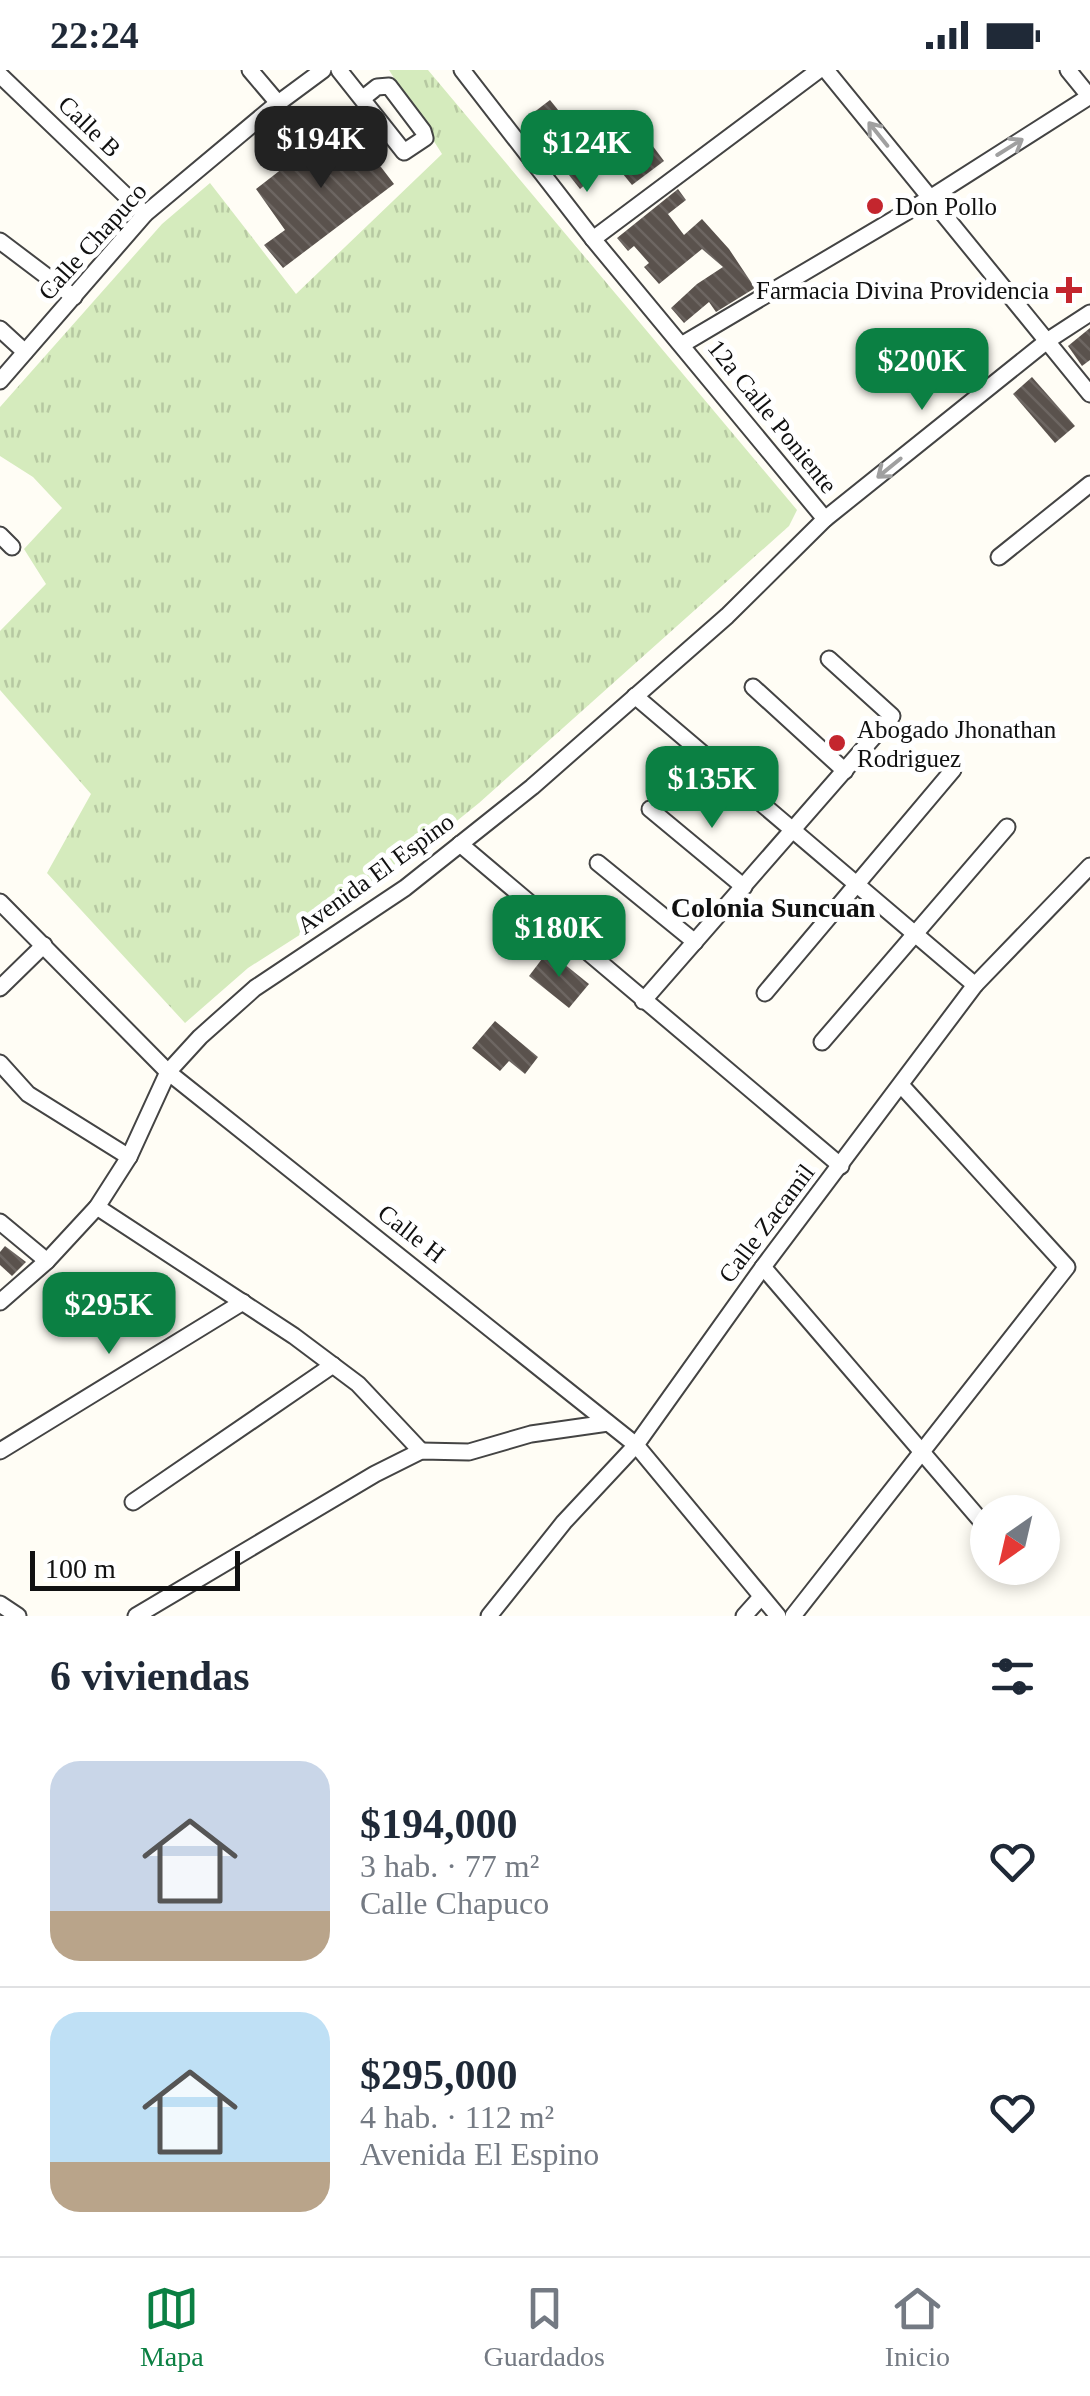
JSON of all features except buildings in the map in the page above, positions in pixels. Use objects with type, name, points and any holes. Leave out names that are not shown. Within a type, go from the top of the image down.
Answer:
[{"type":"street","points":[[250,70],[278,103]]},
{"type":"street","name":"Calle Chapuco","points":[[0,380],[145,214],[323,70]]},
{"type":"street","points":[[339,70],[404,152],[425,138],[390,86],[377,87],[362,99]]},
{"type":"street","name":"12a Calle Poniente","points":[[462,70],[593,239],[825,519]]},
{"type":"street","points":[[593,239],[822,70],[1090,394]]},
{"type":"street","points":[[683,344],[930,198],[1090,96],[1068,70]]},
{"type":"street","name":"Calle B","points":[[0,75],[145,214]]},
{"type":"street","points":[[0,241],[74,297]]},
{"type":"street","name":"Avenida El Espino","points":[[0,1302],[47,1261],[97,1207],[129,1157],[168,1072],[255,988],[404,888],[532,786],[727,616],[825,519],[1048,341],[1090,313]]},
{"type":"street","points":[[0,330],[25,352]]},
{"type":"street","points":[[1000,557],[1090,484]]},
{"type":"street","points":[[0,534],[12,547]]},
{"type":"street","points":[[644,1001],[892,716],[828,659]]},
{"type":"street","points":[[753,687],[845,771]]},
{"type":"street","points":[[636,696],[974,984]]},
{"type":"street","points":[[764,993],[952,770]]},
{"type":"street","points":[[650,809],[744,887]]},
{"type":"street","points":[[822,1042],[1006,827]]},
{"type":"street","points":[[460,844],[841,1166]]},
{"type":"street","points":[[598,863],[696,942]]},
{"type":"street","name":"Calle Zacamil","points":[[489,1616],[564,1522],[636,1445],[762,1267],[974,984],[1090,866]]},
{"type":"street","name":"Calle H","points":[[0,902],[168,1072],[636,1445],[778,1616]]},
{"type":"street","points":[[0,988],[44,945]]},
{"type":"street","points":[[0,1063],[28,1094],[129,1157]]},
{"type":"street","points":[[793,1616],[1067,1267],[900,1085]]},
{"type":"street","points":[[97,1207],[358,1384],[420,1452]]},
{"type":"street","points":[[0,1222],[47,1261]]},
{"type":"street","points":[[762,1267],[970,1508]]},
{"type":"street","points":[[0,1451],[242,1302]]},
{"type":"street","points":[[134,1502],[333,1366]]},
{"type":"street","points":[[136,1616],[375,1474],[420,1452],[469,1452],[531,1434],[608,1423]]},
{"type":"street","points":[[744,1616],[761,1597]]},
{"type":"street","points":[[0,1604],[18,1616]]},
{"type":"green space","points":[[389,70],[428,70],[797,510],[789,526],[479,803],[379,884],[248,968],[185,1023],[47,873],[91,794],[0,690],[0,631],[46,584],[24,549],[62,508],[33,477],[0,456],[0,407],[162,224],[210,183],[296,294],[442,154]]},
{"type":"place","name":"Don Pollo","points":[[875,206]]},
{"type":"place","name":"Farmacia Divina Providencia","points":[[1069,290]]},
{"type":"place","name":"Abogado Jhonathan Rodriguez","points":[[837,743]]},
{"type":"district","name":"Colonia Suncuan","points":[[773,907]]}]
